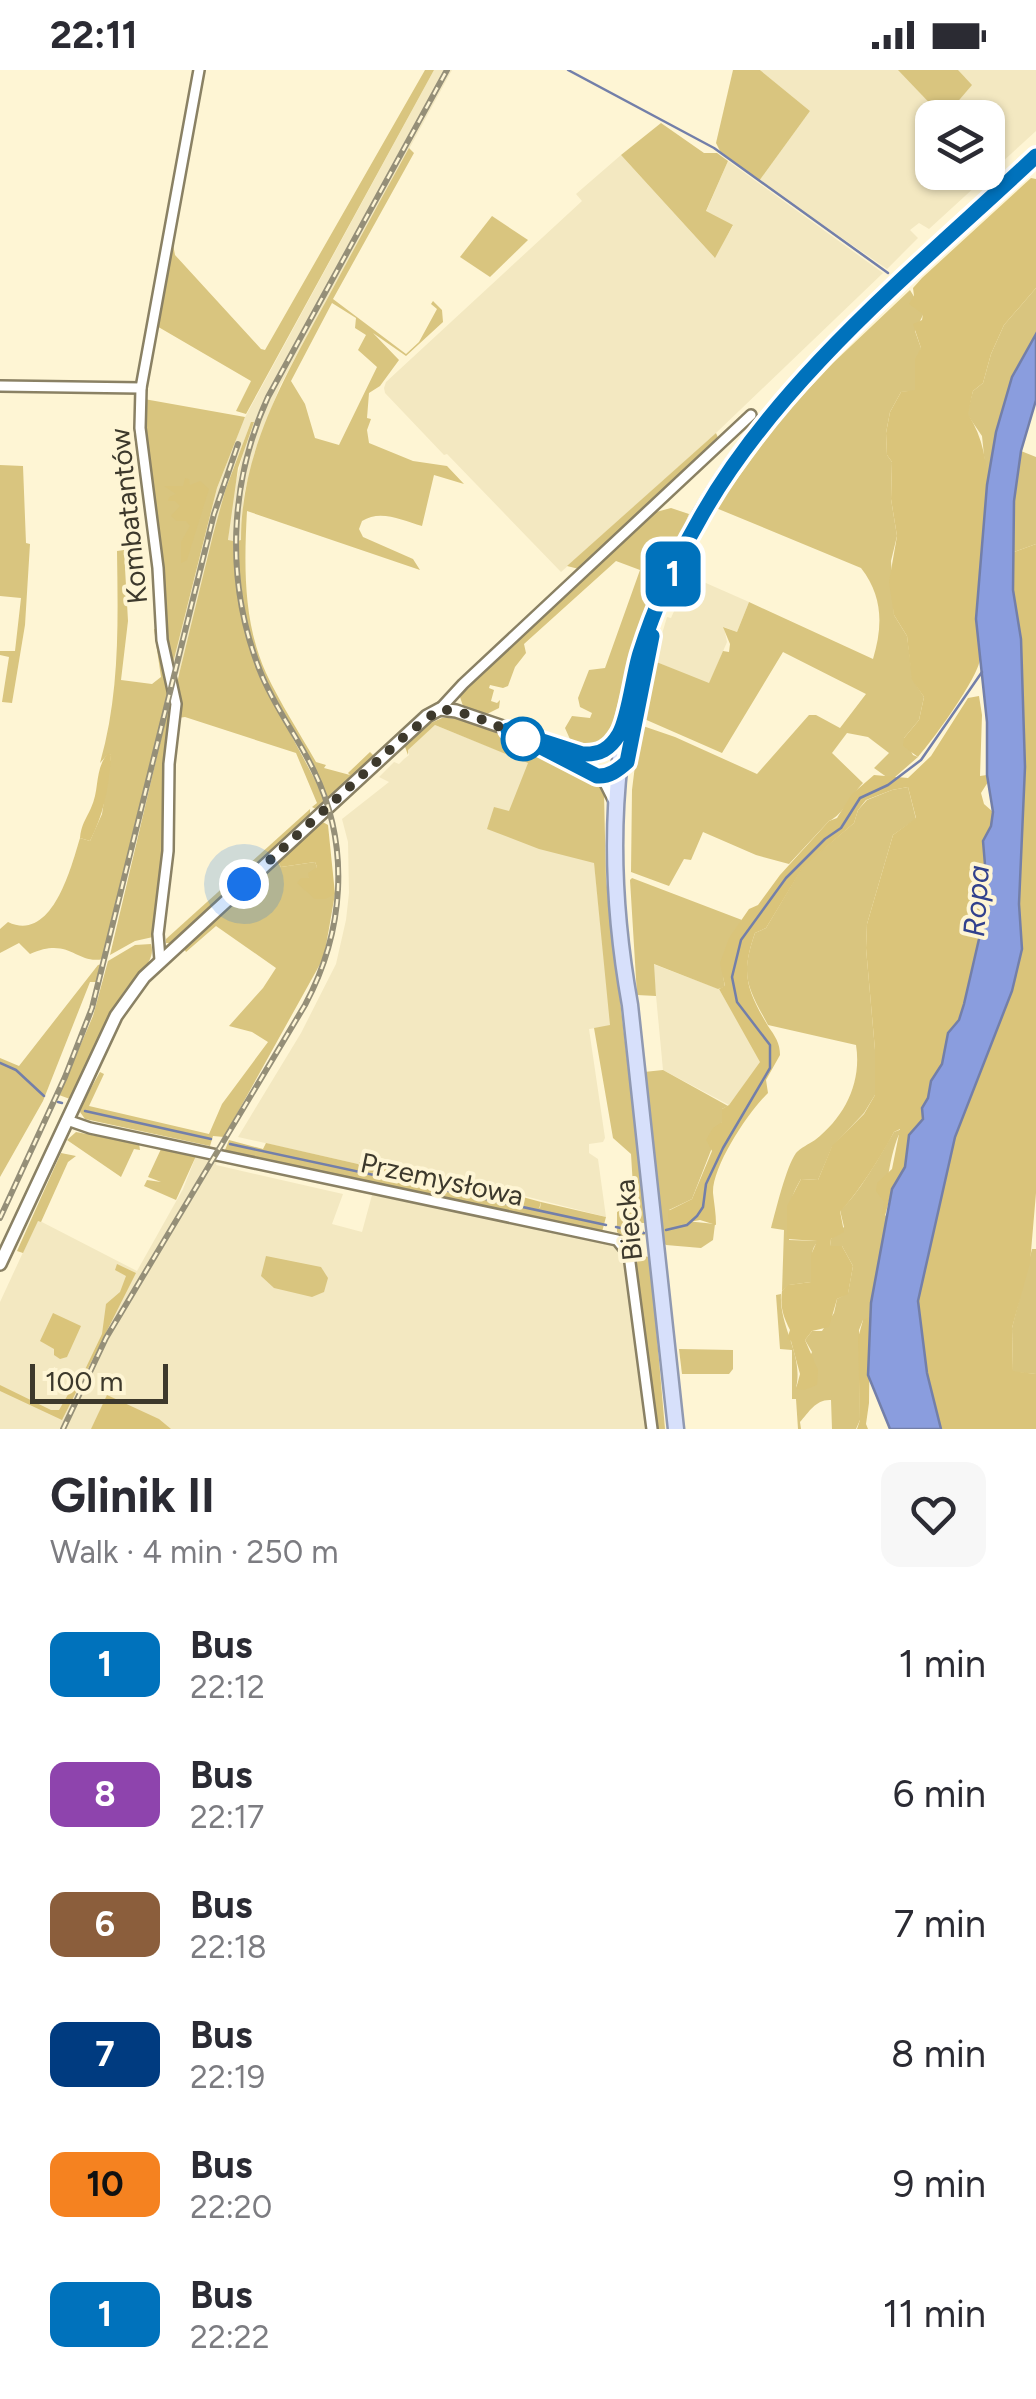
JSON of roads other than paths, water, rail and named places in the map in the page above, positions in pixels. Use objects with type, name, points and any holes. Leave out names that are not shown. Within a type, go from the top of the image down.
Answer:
[{"type":"main road","name":"Biecka","points":[[630,1006],[622,842],[622,730],[638,658],[697,522],[760,429],[866,315],[1036,156]]},
{"type":"main road","name":"Biecka","points":[[654,620],[614,800],[616,906],[676,1429]]},
{"type":"street","name":"Kombatantów","points":[[160,960],[158,934],[168,851],[176,704],[162,640],[158,568],[140,428],[141,388],[198,70]]},
{"type":"street","points":[[0,386],[141,388]]},
{"type":"street","points":[[0,1264],[116,1016],[160,960],[440,709],[752,415]]},
{"type":"street","points":[[440,709],[456,711],[623,770]]},
{"type":"street","points":[[508,730],[605,781],[614,800]]},
{"type":"street","points":[[582,754],[606,750],[622,730]]},
{"type":"street","points":[[597,776],[623,770]]},
{"type":"street","name":"Przemysłowa","points":[[68,1120],[90,1128],[617,1240],[629,1255],[652,1429]]},
{"type":"water","points":[[1036,334],[1036,400],[1021,451],[1014,501],[1013,590],[1021,639],[1025,767],[1019,904],[1022,949],[1012,991],[955,1137],[918,1301],[927,1373],[941,1429],[890,1429],[868,1375],[871,1303],[892,1189],[905,1167],[909,1135],[923,1119],[922,1108],[942,1064],[948,1033],[959,1020],[988,900],[983,841],[993,812],[976,619],[987,485],[996,432],[1012,377]]},
{"type":"waterway","points":[[568,70],[714,148],[888,273]]},
{"type":"waterway","points":[[666,1230],[687,1225],[703,1207],[706,1184],[723,1148],[770,1068],[770,1045],[737,1002],[732,977],[741,940],[786,878],[841,828],[860,798],[888,785],[921,760],[982,672]]},
{"type":"waterway","points":[[0,1063],[16,1070],[44,1096]]},
{"type":"waterway","points":[[58,1102],[62,1103]]},
{"type":"waterway","points":[[85,1111],[211,1139]]},
{"type":"waterway","points":[[230,1144],[606,1225]]},
{"type":"waterway","points":[[616,1227],[644,1233]]},
{"type":"railway","points":[[63,1429],[106,1338],[305,1005],[328,948],[338,889],[334,829],[314,771],[266,684],[249,637],[237,568],[239,498],[245,464],[268,397],[447,70]]},
{"type":"railway","points":[[0,1218],[92,1008],[214,514],[238,444]]},
{"type":"water label","name":"Ropa","points":[[976,901]]}]
